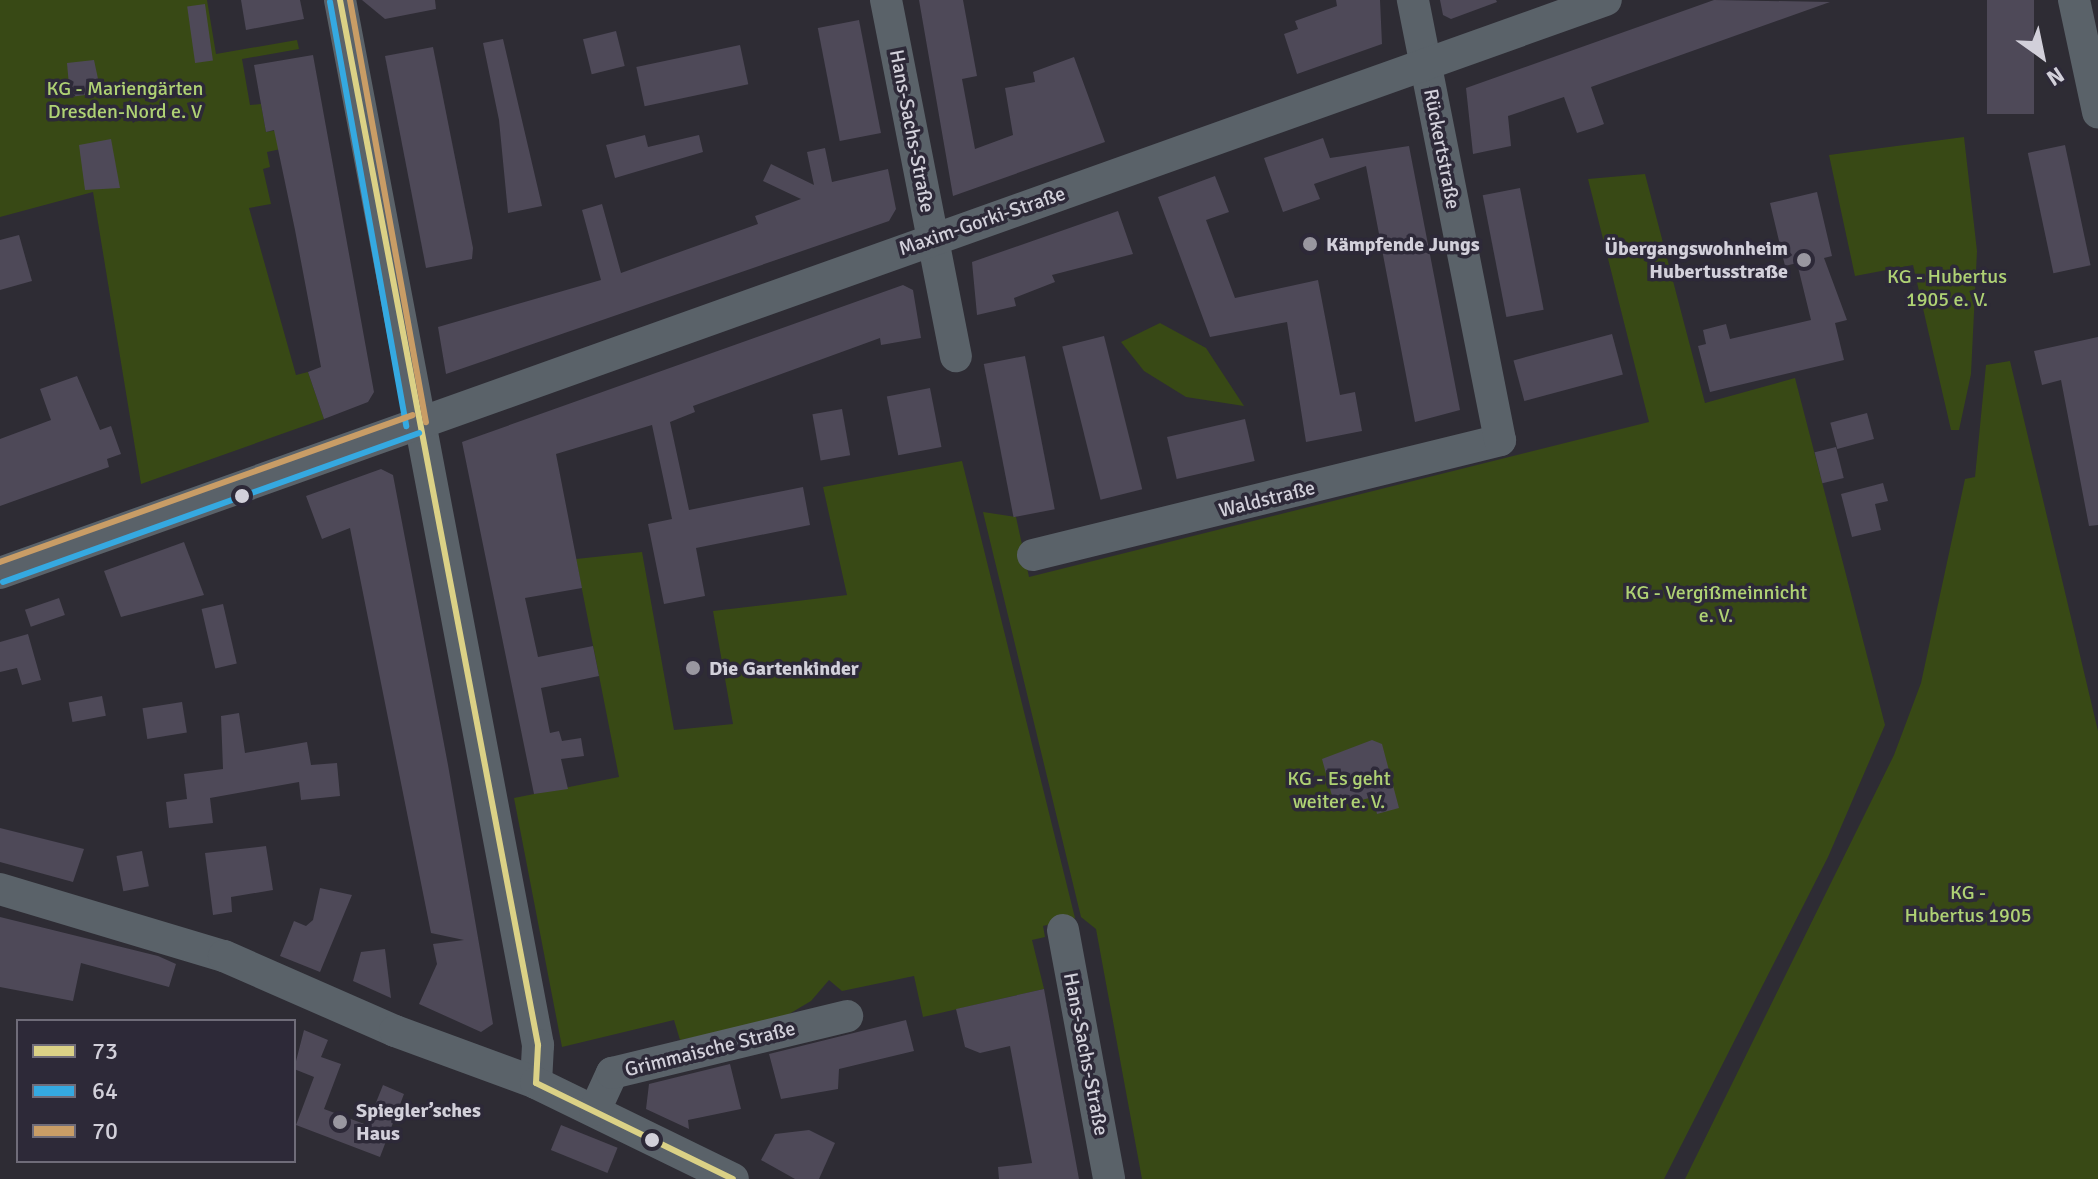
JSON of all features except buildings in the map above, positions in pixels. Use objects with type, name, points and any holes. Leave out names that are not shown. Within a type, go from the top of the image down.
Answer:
[{"type":"street","points":[[340,0],[416,424],[536,1032],[536,1083]]},
{"type":"street","name":"Hans-Sachs-Straße","points":[[886,0],[956,356]]},
{"type":"street","name":"Rückertstraße","points":[[1413,0],[1500,440]]},
{"type":"street","name":"Maxim-Gorki-Straße","points":[[0,573],[1606,0]]},
{"type":"street","points":[[2074,0],[2098,112]]},
{"type":"street","name":"Waldstraße","points":[[1033,555],[1500,440]]},
{"type":"street","points":[[0,889],[224,956],[395,1031],[536,1083],[733,1179]]},
{"type":"street","name":"Hans-Sachs-Straße","points":[[1063,930],[1109,1179]]},
{"type":"street","name":"Grimmaische Straße","points":[[595,1110],[612,1073],[847,1016]]},
{"type":"green space","name":"KG - Mariengärten Dresden-Nord e. V","points":[[0,0],[207,0],[216,54],[297,40],[299,49],[242,59],[250,105],[261,104],[266,132],[324,122],[327,139],[267,152],[270,167],[263,169],[271,204],[249,208],[296,375],[308,372],[324,419],[141,484],[93,192],[0,217]]},
{"type":"green space","name":"KG - Hubertus 1905 e. V.","points":[[1964,137],[1977,251],[1971,374],[1959,430],[1951,430],[1913,265],[1855,276],[1829,155]]},
{"type":"green space","name":"KG - Es geht weiter e. V.","points":[[1645,174],[1705,403],[1795,378],[1885,725],[1828,857],[1664,1179],[1142,1179],[1096,929],[1081,917],[983,512],[1016,517],[1029,577],[1649,422],[1588,179]]},
{"type":"green space","points":[[1160,323],[1206,348],[1244,406],[1186,397],[1144,371],[1121,342]]},
{"type":"green space","name":"KG - Hubertus 1905","points":[[2010,361],[2098,731],[2098,1179],[1685,1179],[1894,755],[1921,683],[1965,479],[1975,477],[1986,365]]},
{"type":"green space","points":[[962,461],[1075,918],[1043,926],[1045,937],[1032,940],[1044,989],[923,1017],[914,976],[842,991],[829,980],[811,1001],[779,1020],[680,1040],[674,1020],[562,1047],[514,798],[619,777],[576,559],[642,552],[674,730],[733,724],[713,611],[847,595],[823,487]]},
{"type":"transit line","name":"73","points":[[340,0],[538,1045],[536,1083]]},
{"type":"transit line","name":"70","points":[[350,0],[426,422]]},
{"type":"transit line","name":"64","points":[[330,2],[406,426]]},
{"type":"transit line","name":"70","points":[[0,562],[413,415]]},
{"type":"transit line","name":"64","points":[[3,582],[419,433]]},
{"type":"transit line","name":"73","points":[[536,1083],[733,1179]]},
{"type":"place","name":"Kämpfende Jungs","points":[[1310,244]]},
{"type":"place","name":"Übergangswohnheim Hubertusstraße","points":[[1804,260]]},
{"type":"place","name":"Die Gartenkinder","points":[[693,668]]},
{"type":"place","name":"Spiegler’sches Haus","points":[[340,1122]]},
{"type":"park label","name":"KG - Vergißmeinnicht e. V.","points":[[1716,604]]}]
